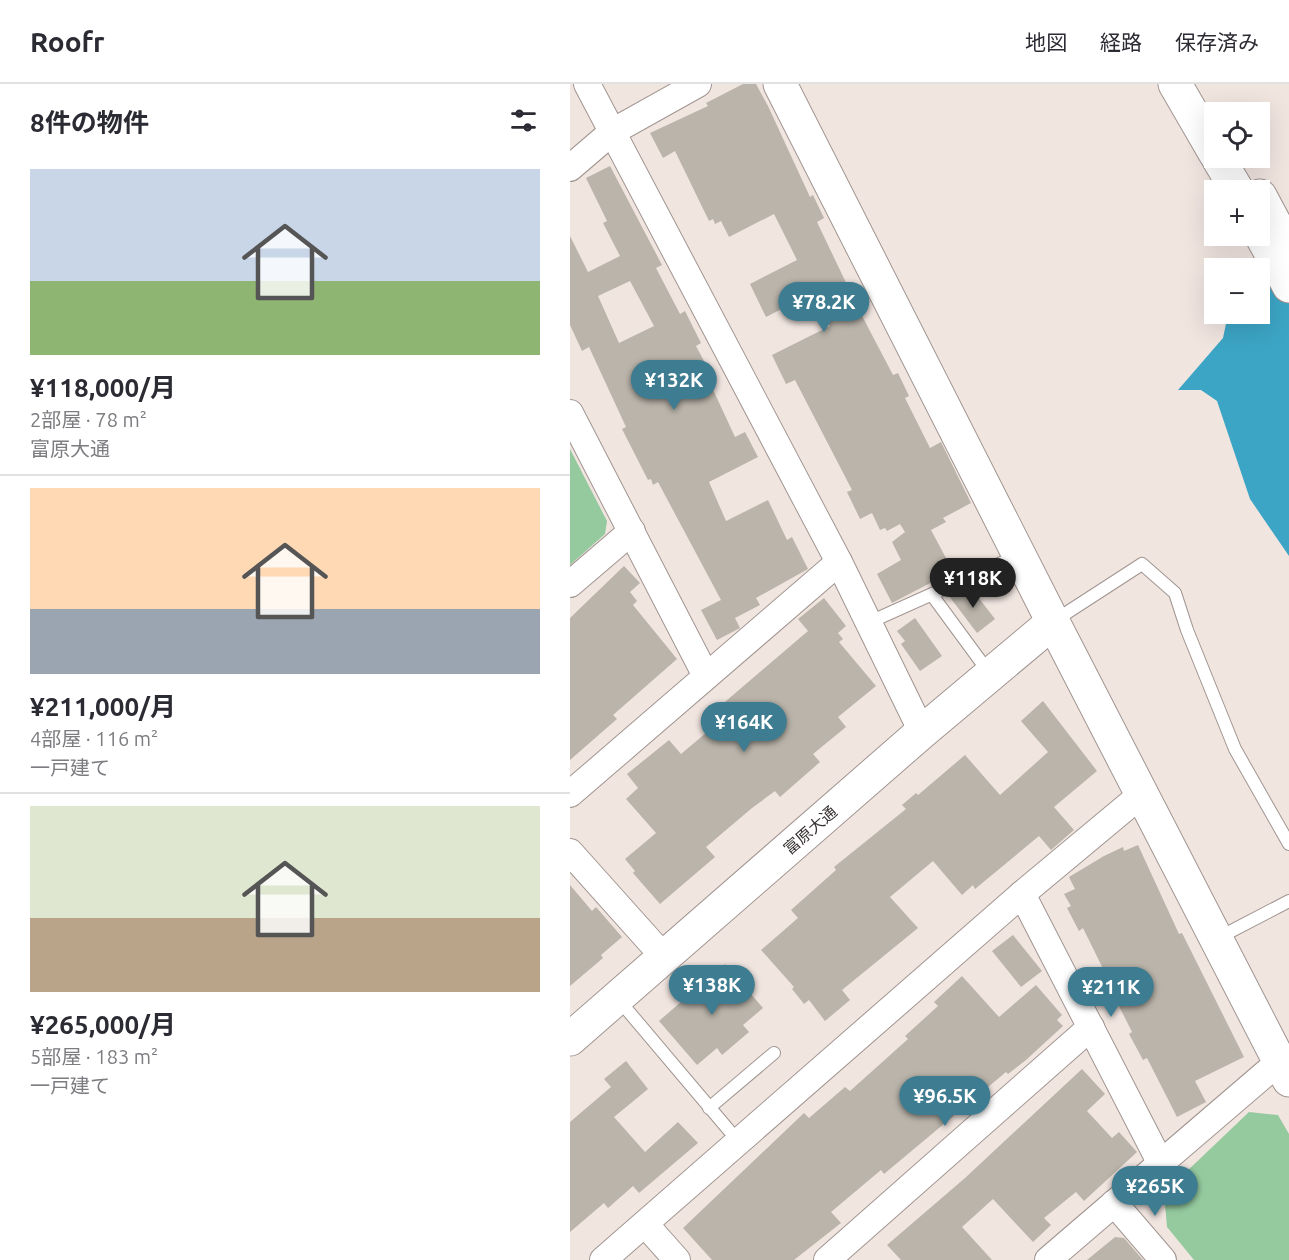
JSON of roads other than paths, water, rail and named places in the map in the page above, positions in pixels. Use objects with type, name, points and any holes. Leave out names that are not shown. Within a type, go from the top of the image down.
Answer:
[{"type":"main road","points":[[780,84],[1018,555],[1284,1071]]},
{"type":"main road","points":[[1175,84],[1204,134]]},
{"type":"main road","points":[[1195,84],[1206,102]]},
{"type":"main road","points":[[1241,178],[1289,250]]},
{"type":"main road","points":[[1267,246],[1289,286]]},
{"type":"main road","name":"富原大通","points":[[570,1039],[922,732],[1053,622]]},
{"type":"street","points":[[587,84],[839,562],[922,732]]},
{"type":"street","points":[[570,168],[612,132],[698,84]]},
{"type":"street","points":[[570,413],[706,676]]},
{"type":"street","points":[[570,584],[632,531]]},
{"type":"street","points":[[570,794],[839,562]]},
{"type":"street","points":[[603,1260],[1022,894],[1142,794]]},
{"type":"street","points":[[570,852],[664,957]]},
{"type":"street","points":[[1022,894],[1160,1162]]},
{"type":"street","points":[[827,1260],[1091,1026]]},
{"type":"street","points":[[1048,1260],[1160,1162],[1284,1071]]},
{"type":"street","points":[[1114,1203],[1163,1260]]},
{"type":"street","points":[[645,1224],[677,1260]]},
{"type":"lane","points":[[881,618],[1018,555]]},
{"type":"lane","points":[[1053,622],[1142,564],[1175,593],[1187,630],[1235,749],[1289,844]]},
{"type":"lane","points":[[932,595],[990,675]]},
{"type":"lane","points":[[1216,939],[1289,900]]},
{"type":"lane","points":[[617,998],[738,1142]]},
{"type":"lane","points":[[709,1108],[774,1053]]},
{"type":"water","points":[[1289,234],[1289,556],[1250,499],[1217,401],[1201,390],[1178,390],[1223,338],[1226,324],[1270,324],[1270,258],[1264,258]]}]
